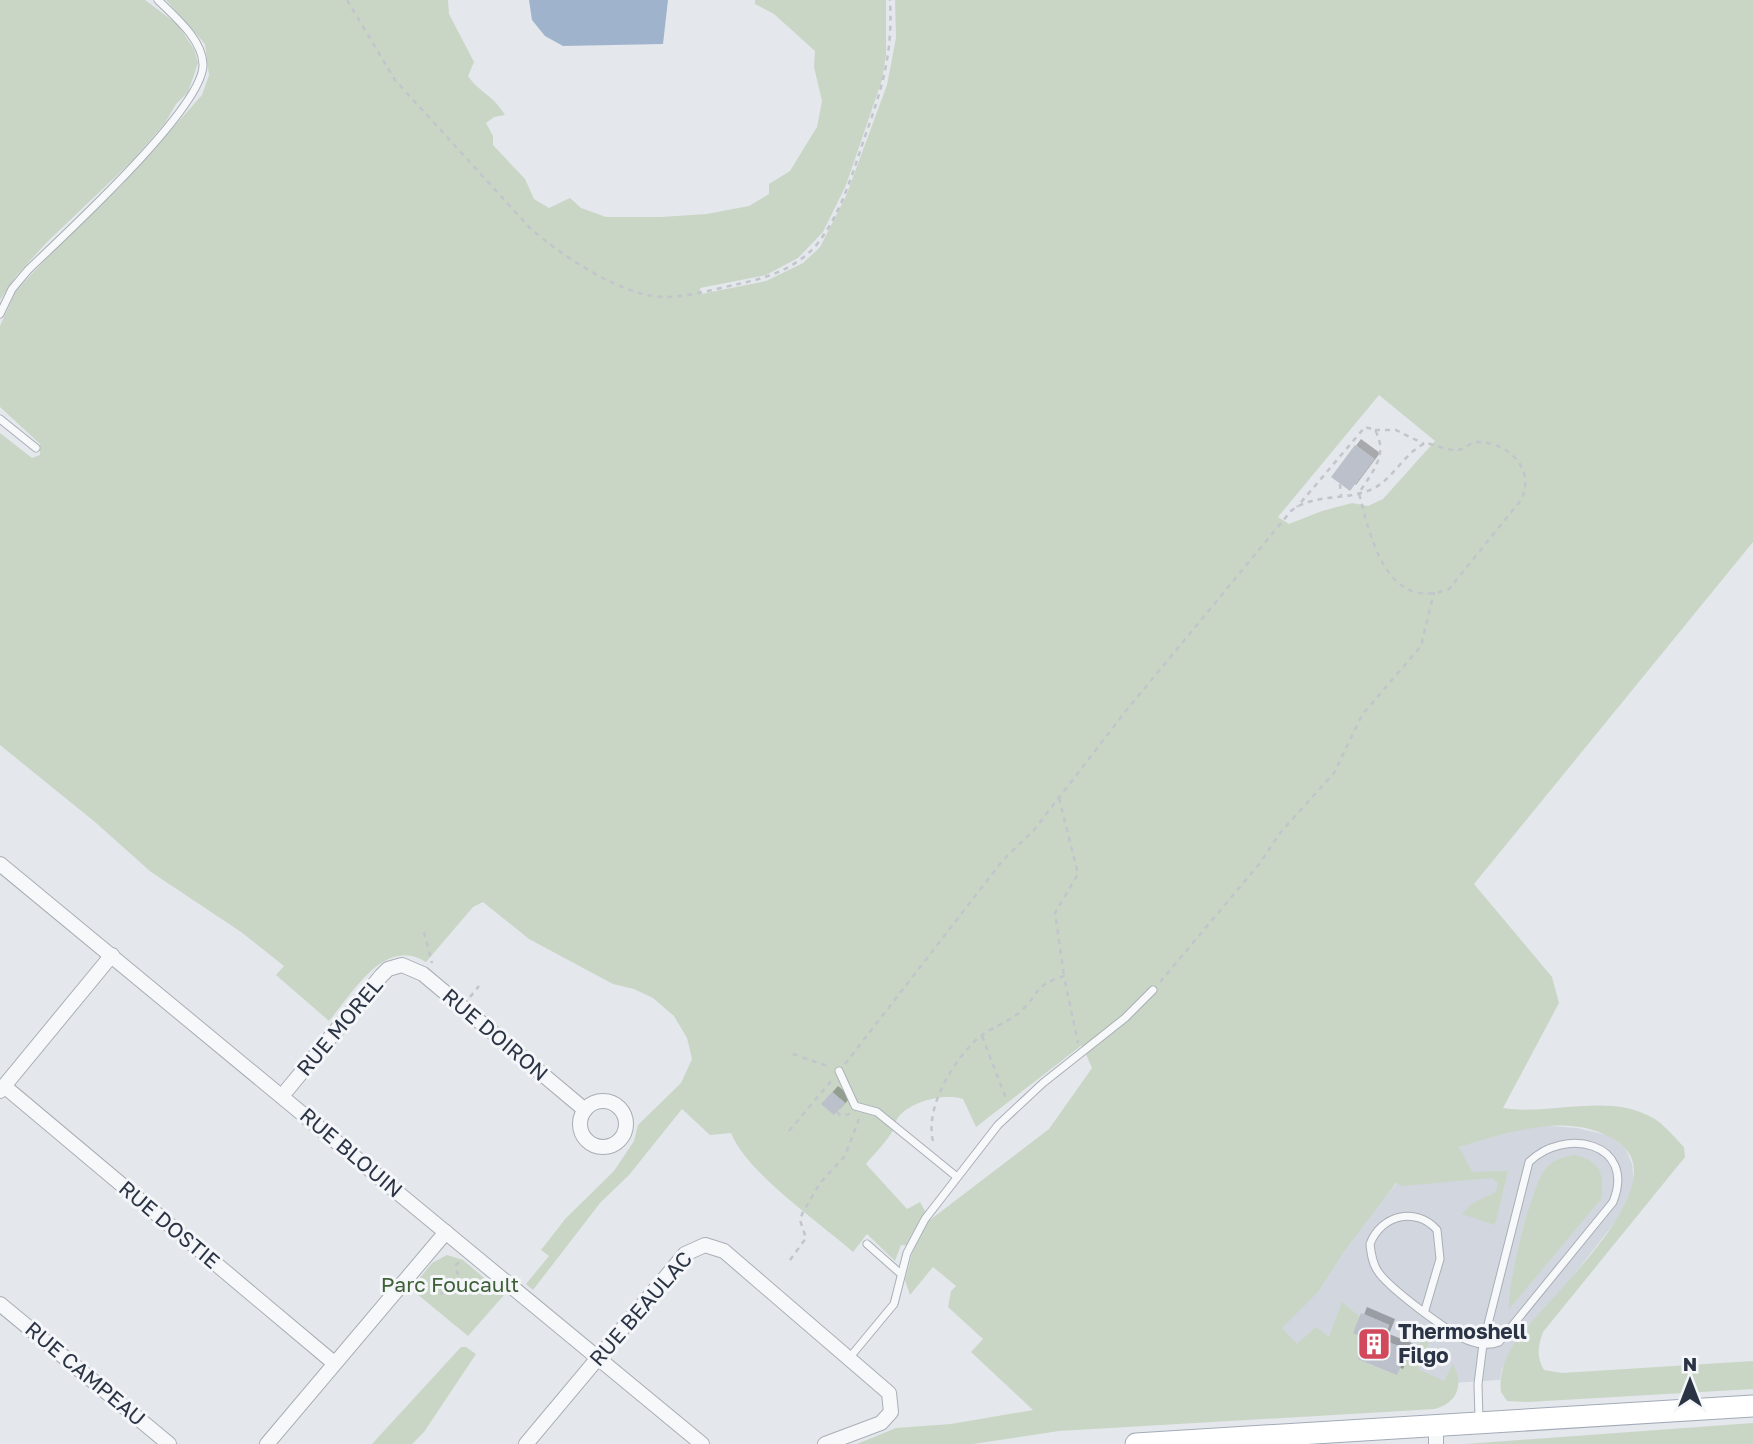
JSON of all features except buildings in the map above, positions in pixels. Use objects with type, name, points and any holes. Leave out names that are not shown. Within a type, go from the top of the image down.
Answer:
[{"type":"main road","points":[[1136,1444],[1436,1435],[1479,1423],[1753,1406]]},
{"type":"street","name":"RUE BLOUIN","points":[[0,864],[702,1444]]},
{"type":"street","points":[[2,1089],[112,955]]},
{"type":"street","name":"RUE MOREL","points":[[282,1096],[381,976],[395,966],[402,965]]},
{"type":"street","name":"RUE DOIRON","points":[[402,965],[423,974],[585,1110]]},
{"type":"street","name":"RUE DOSTIE","points":[[2,1089],[334,1363]]},
{"type":"street","points":[[267,1444],[446,1232]]},
{"type":"street","name":"RUE BEAULAC","points":[[526,1444],[685,1254],[705,1245],[724,1251],[885,1386],[892,1406],[887,1418],[881,1423],[825,1444]]},
{"type":"street","name":"RUE CAMPEAU","points":[[0,1304],[169,1444]]},
{"type":"lane","points":[[0,314],[12,289],[28,270],[176,119],[200,83],[202,55],[182,24],[158,0]]},
{"type":"lane","points":[[0,419],[36,448]]},
{"type":"lane","points":[[850,1357],[891,1308],[920,1227],[1010,1111],[1080,1056],[1153,990]]},
{"type":"lane","points":[[839,1072],[844,1078],[851,1100],[860,1109],[877,1112],[957,1177]]},
{"type":"lane","points":[[1425,1311],[1440,1259],[1440,1237],[1431,1222],[1420,1217],[1395,1217],[1382,1223],[1370,1244],[1371,1255],[1385,1280],[1450,1332],[1483,1344],[1499,1342],[1614,1202],[1618,1191],[1618,1169],[1602,1150],[1580,1143],[1562,1144],[1537,1153],[1529,1162],[1483,1344],[1478,1384],[1479,1423]]},
{"type":"lane","points":[[867,1244],[901,1274]]},
{"type":"path","points":[[347,0],[395,80],[530,228],[551,247],[613,281],[636,292],[665,297],[764,278],[800,261],[823,237],[841,205],[884,84],[890,52],[890,0]]},
{"type":"path","points":[[789,1131],[839,1072],[1003,860],[1034,830],[1269,535],[1366,428],[1396,430],[1424,444],[1457,450],[1472,442],[1504,449],[1517,457],[1526,483],[1521,500],[1449,589],[1434,592],[1403,587],[1387,573],[1367,525],[1359,493],[1380,460],[1381,447],[1375,430]]},
{"type":"path","points":[[1297,507],[1374,488],[1424,444]]},
{"type":"path","points":[[1340,484],[1341,496]]},
{"type":"path","points":[[1153,990],[1334,773],[1362,715],[1421,646],[1434,592]]},
{"type":"path","points":[[1059,796],[1078,874],[1055,913],[1080,1056]]},
{"type":"path","points":[[425,932],[432,963]]},
{"type":"path","points":[[939,1162],[929,1127],[930,1116],[963,1055],[982,1036],[1020,1012],[1044,983],[1064,976]]},
{"type":"path","points":[[982,1036],[1010,1111]]},
{"type":"path","points":[[793,1054],[839,1072]]},
{"type":"path","points":[[790,1260],[806,1238],[800,1220],[803,1212],[811,1196],[851,1145],[860,1109]]},
{"type":"path","points":[[441,1294],[446,1288],[449,1290],[459,1277],[455,1266],[468,1251]]},
{"type":"path","points":[[1407,1352],[1437,1365]]},
{"type":"shaded area","points":[[1535,1125],[1577,1128],[1607,1135],[1625,1147],[1632,1164],[1634,1184],[1625,1209],[1502,1368],[1500,1380],[1217,1397],[1397,1183],[1458,1147]]},
{"type":"green space","points":[[0,0],[145,0],[177,24],[194,49],[198,63],[188,92],[176,104],[165,123],[133,160],[47,242],[16,276],[0,300]]},
{"type":"green space","points":[[166,0],[448,0],[449,14],[474,62],[468,76],[505,115],[494,117],[486,123],[493,136],[493,145],[525,179],[534,199],[549,208],[570,198],[581,208],[606,217],[661,217],[707,214],[749,206],[769,194],[769,184],[790,171],[817,127],[822,101],[814,67],[815,51],[774,14],[755,4],[755,0],[886,0],[886,55],[882,80],[846,185],[823,232],[798,258],[766,275],[700,288],[701,294],[766,281],[803,263],[820,247],[846,196],[887,85],[896,38],[895,0],[1753,0],[1753,542],[1474,884],[1552,977],[1559,1003],[1503,1108],[1521,1110],[1598,1106],[1636,1110],[1665,1127],[1684,1147],[1685,1157],[1543,1332],[1539,1351],[1544,1370],[1562,1373],[1753,1361],[1753,1389],[1507,1401],[1501,1392],[1501,1380],[1512,1347],[1597,1247],[1618,1216],[1632,1187],[1633,1162],[1618,1142],[1599,1132],[1560,1125],[1519,1131],[1459,1147],[1472,1172],[1508,1171],[1495,1225],[1462,1214],[1471,1204],[1496,1192],[1498,1183],[1492,1178],[1402,1186],[1396,1183],[1345,1250],[1317,1293],[1282,1328],[1297,1344],[1316,1327],[1329,1337],[1342,1302],[1360,1317],[1367,1339],[1359,1359],[1397,1375],[1406,1354],[1412,1357],[1428,1328],[1433,1332],[1418,1369],[1444,1381],[1453,1364],[1458,1379],[1454,1397],[1435,1409],[1059,1431],[973,1444],[857,1444],[896,1428],[951,1424],[1033,1410],[971,1352],[983,1339],[948,1307],[951,1291],[956,1286],[933,1267],[910,1295],[905,1280],[914,1246],[901,1245],[895,1261],[867,1234],[853,1252],[768,1181],[752,1165],[731,1133],[710,1135],[682,1109],[629,1175],[600,1203],[533,1290],[526,1284],[549,1256],[541,1250],[566,1218],[614,1171],[634,1141],[638,1125],[681,1083],[692,1059],[687,1038],[674,1016],[653,998],[634,989],[613,984],[529,939],[483,902],[473,907],[426,962],[411,956],[396,956],[371,971],[329,1021],[276,975],[284,966],[241,932],[151,872],[95,822],[0,745],[0,433],[32,458],[40,455],[40,444],[0,407],[0,326],[16,291],[71,232],[121,186],[202,95],[209,75],[205,44]],"holes":[[[1379,395],[1435,441],[1383,499],[1368,506],[1352,503],[1289,524],[1278,517]],[[1082,1045],[1092,1068],[1049,1129],[930,1220],[920,1202],[907,1209],[866,1164],[894,1129],[897,1119],[910,1107],[937,1098],[963,1099],[976,1127]]]},
{"type":"green space","points":[[1575,1155],[1590,1161],[1599,1170],[1601,1199],[1509,1309],[1521,1236],[1540,1178],[1552,1162]]},
{"type":"green space","name":"Parc Foucault","points":[[447,1255],[463,1260],[504,1295],[468,1336],[411,1289],[432,1263]]},
{"type":"green space","points":[[461,1347],[466,1347],[476,1354],[424,1432],[412,1444],[372,1444]]},
{"type":"green space","points":[[1753,1423],[1753,1444],[1466,1444]]},
{"type":"water","points":[[529,0],[668,0],[663,44],[563,46],[545,36],[532,20]]},
{"type":"place","name":"Thermoshell Filgo","points":[[1374,1344]]}]
